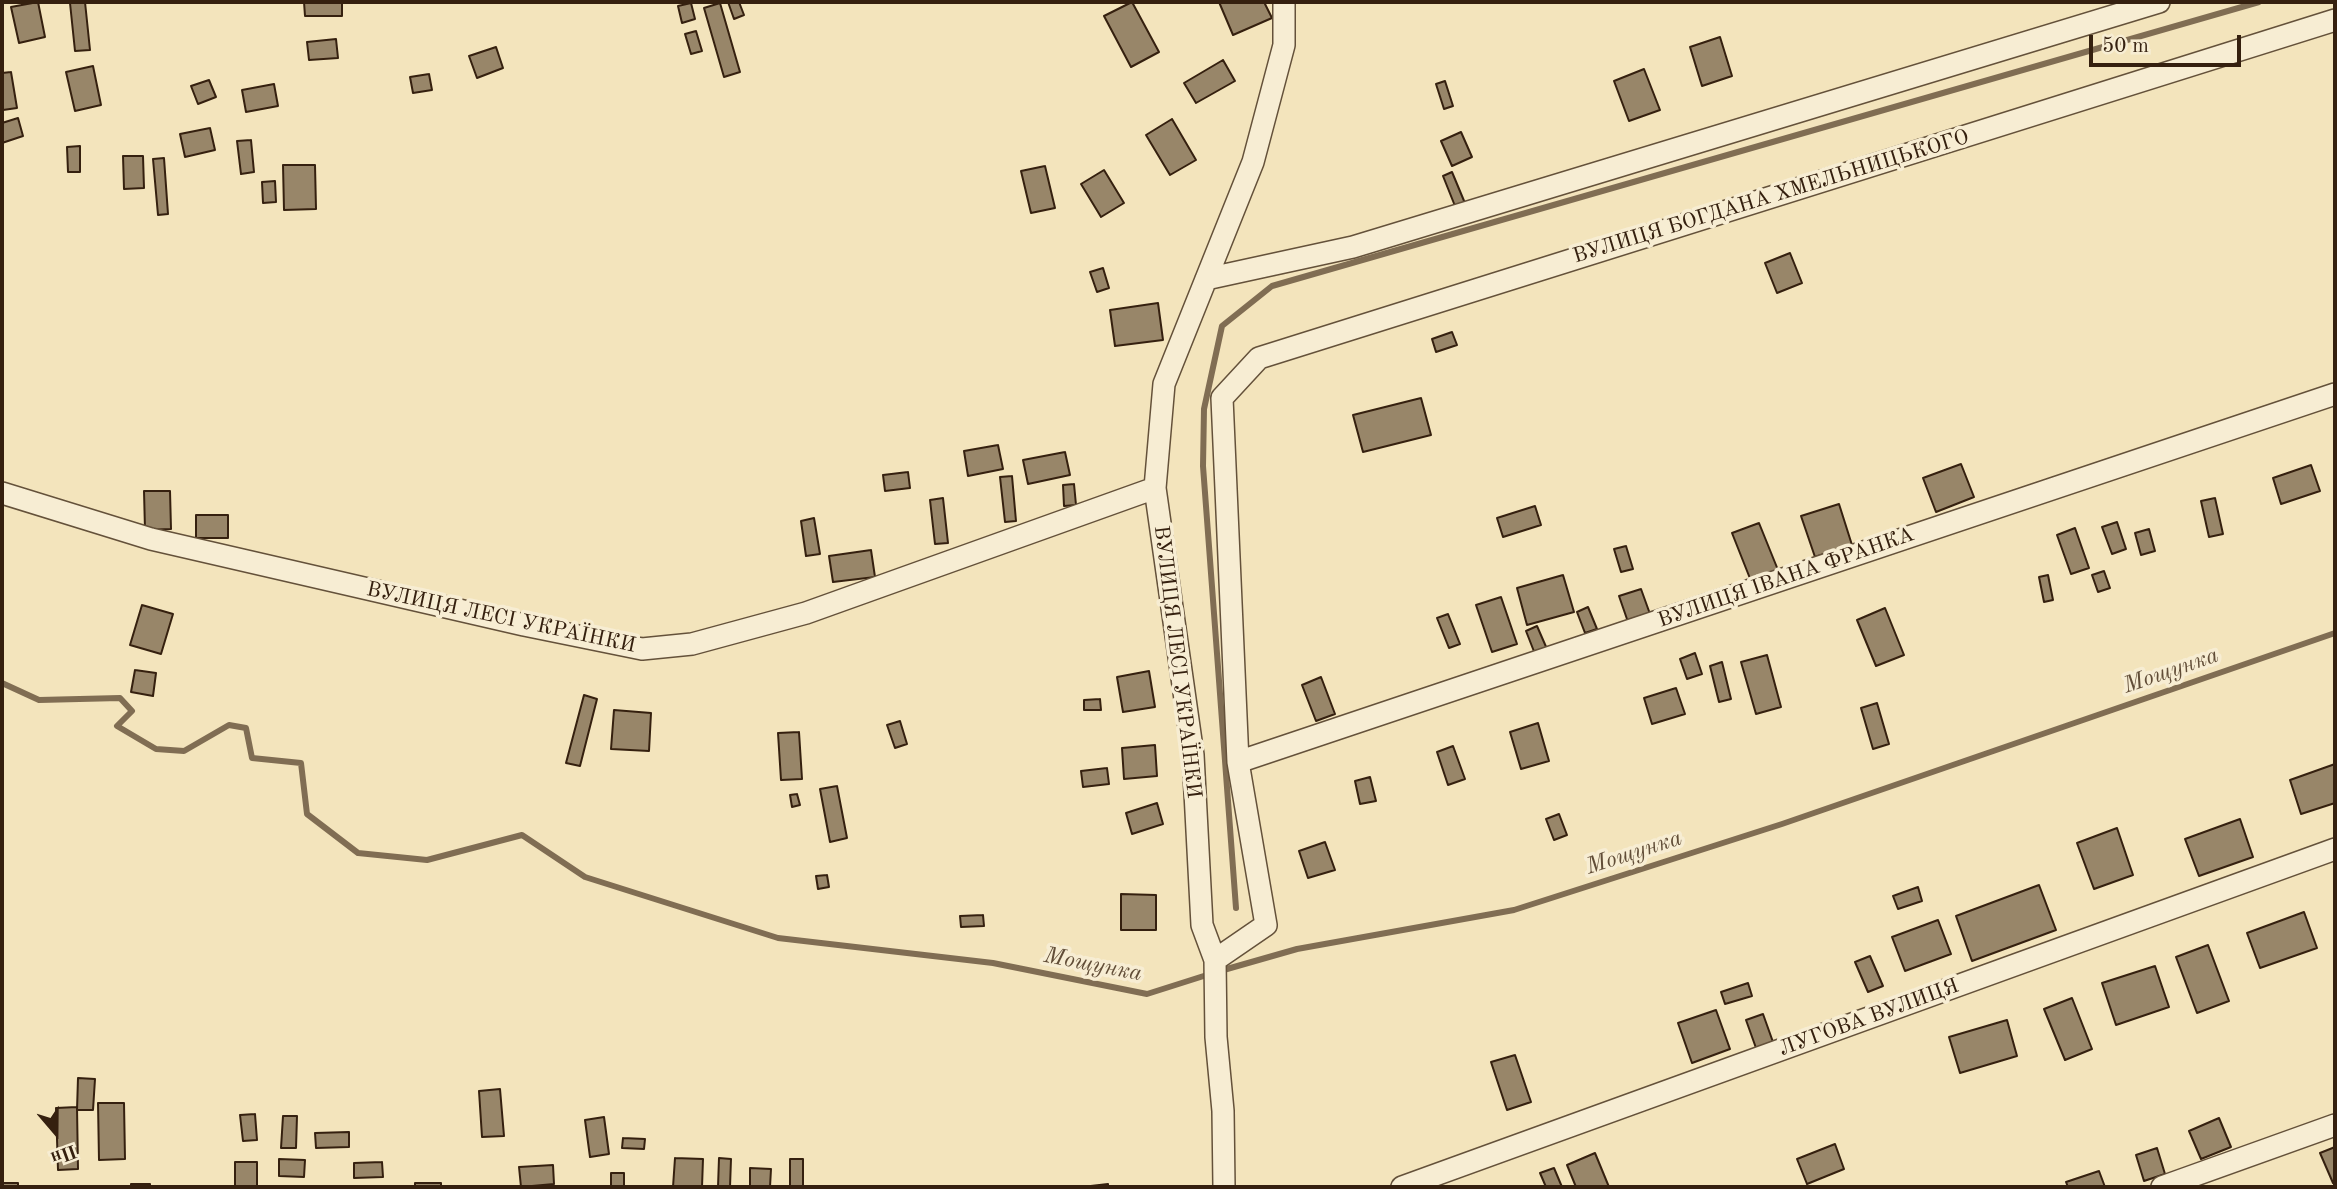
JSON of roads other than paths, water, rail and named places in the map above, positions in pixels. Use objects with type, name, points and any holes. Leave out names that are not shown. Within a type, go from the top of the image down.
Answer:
[{"type":"street","name":"ВУЛИЦЯ ЛЕСІ УКРАЇНКИ","points":[[1224,1187],[1215,960],[1202,925],[1193,755],[1154,488],[1164,384],[1253,162],[1284,45],[1284,2]]},
{"type":"street","points":[[1206,279],[1353,247],[2159,2]]},
{"type":"street","name":"ВУЛИЦЯ БОГДАНА ХМЕЛЬНИЦЬКОГО","points":[[1238,762],[1222,398],[1259,358],[2335,19]]},
{"type":"street","name":"ВУЛИЦЯ ІВАНА ФРАНКА","points":[[1238,762],[2335,394]]},
{"type":"street","name":"ВУЛИЦЯ ЛЕСІ УКРАЇНКИ","points":[[2,493],[151,539],[524,625],[642,649],[692,644],[806,613],[1154,488]]},
{"type":"street","points":[[1215,960],[1266,925],[1238,762]]},
{"type":"street","name":"ЛУГОВА ВУЛИЦЯ","points":[[1402,1187],[2335,849]]},
{"type":"street","points":[[2162,1187],[2335,1125]]},
{"type":"waterway","points":[[1236,908],[1203,466],[1204,409],[1222,326],[1272,286],[2259,2]]},
{"type":"waterway","name":"Мощунка","points":[[1220,971],[1297,949],[1514,910],[1782,824],[2335,633]]},
{"type":"waterway","name":"Мощунка","points":[[2,683],[39,700],[120,698],[132,711],[117,726],[156,749],[184,751],[229,725],[246,728],[252,758],[301,763],[307,814],[358,853],[427,860],[522,835],[585,877],[778,938],[993,963],[1147,994],[1210,974]]}]
